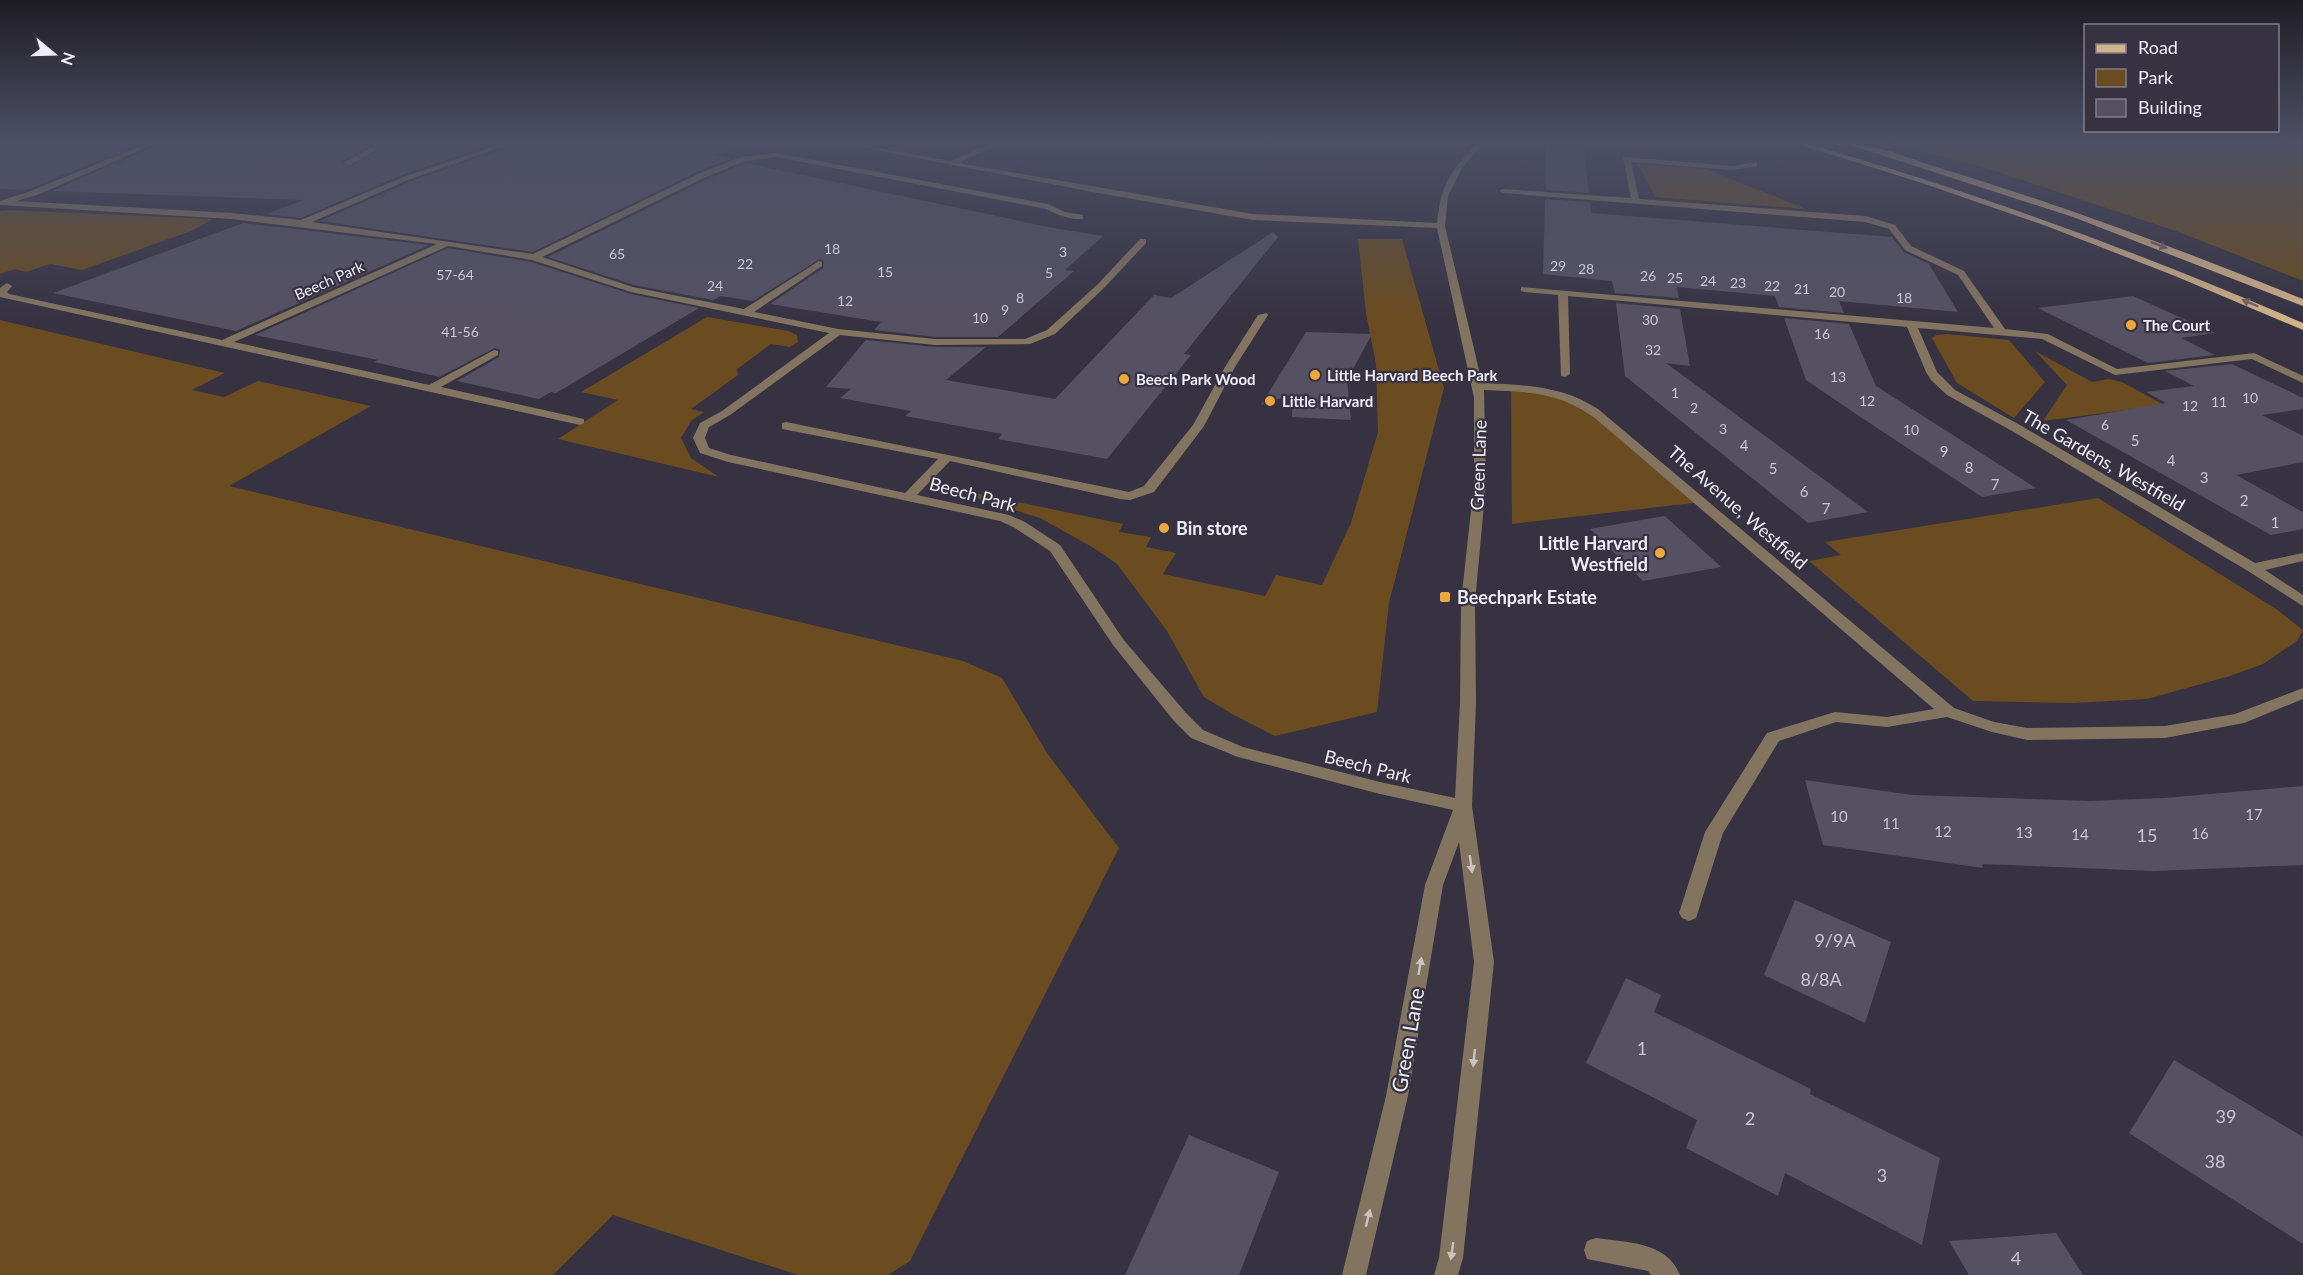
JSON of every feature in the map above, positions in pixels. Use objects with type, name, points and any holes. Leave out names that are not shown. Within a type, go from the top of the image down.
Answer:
[{"type":"main road","points":[[1988,202],[2166,269],[2303,327]]},
{"type":"main road","points":[[2040,202],[2115,228],[2303,303]]},
{"type":"street","points":[[302,223],[347,202]]},
{"type":"street","points":[[534,257],[648,202]]},
{"type":"street","points":[[1020,202],[1080,217]]},
{"type":"street","points":[[1161,202],[1253,217],[1441,226]]},
{"type":"street","name":"Green Lane","points":[[1443,202],[1441,226],[1480,398],[1480,483],[1468,602],[1468,703],[1463,806],[1485,962],[1451,1258],[1446,1275]]},
{"type":"street","points":[[1630,202],[1866,219],[1884,223],[1892,227],[1908,248],[1961,273],[2002,333]]},
{"type":"street","name":"Beech Park","points":[[1,204],[232,216],[447,243],[534,257],[631,289],[838,332],[935,342],[1026,342],[1051,332],[1101,286],[1143,242]]},
{"type":"street","name":"Beech Park","points":[[223,343],[447,243]]},
{"type":"street","points":[[745,313],[819,264]]},
{"type":"street","points":[[7,285],[1,293],[6,296],[580,421]]},
{"type":"street","points":[[1524,289],[2044,336],[2115,372],[2254,356],[2303,380]]},
{"type":"street","points":[[1563,293],[1565,374]]},
{"type":"street","points":[[786,426],[1130,496],[1149,489],[1198,426],[1230,367],[1263,315]]},
{"type":"street","name":"The Gardens, Westfield","points":[[1912,325],[1933,373],[1940,382],[1977,409],[2025,434],[2253,568],[2303,602]]},
{"type":"street","name":"Beech Park","points":[[838,332],[726,413],[704,425],[699,438],[704,450],[728,458],[1004,518],[1020,525],[1055,548],[1118,642],[1180,717],[1197,734],[1249,754],[1380,788],[1463,806]]},
{"type":"street","points":[[429,389],[494,353]]},
{"type":"street","name":"The Avenue, Westfield","points":[[1478,386],[1545,391],[1563,395],[1585,406],[1611,424],[1948,712],[1992,728],[2027,734],[2165,732],[2238,719],[2303,693]]},
{"type":"street","points":[[909,496],[947,457]]},
{"type":"street","points":[[2253,568],[2303,557]]},
{"type":"street","name":"The Avenue, Westfield","points":[[1689,913],[1714,832],[1773,737],[1835,717],[1887,722],[1948,712]]},
{"type":"street","name":"Green Lane","points":[[1354,1275],[1397,1096],[1434,885],[1463,806]]},
{"type":"street","points":[[1596,1250],[1654,1260],[1668,1275]]},
{"type":"green space","points":[[1712,202],[1787,202],[1806,209]]},
{"type":"green space","points":[[2087,202],[2303,202],[2303,281],[2179,232]]},
{"type":"green space","points":[[0,211],[213,219],[191,231],[82,270],[50,264],[26,272],[15,269],[0,274]]},
{"type":"green space","points":[[1358,239],[1402,239],[1444,388],[1389,603],[1377,712],[1275,736],[1204,697],[1167,631],[1117,564],[1094,548],[1040,518],[967,495],[965,491],[1123,524],[1119,532],[1151,537],[1146,547],[1176,553],[1163,574],[1265,596],[1276,575],[1322,585],[1351,523],[1378,432],[1376,364],[1366,313]]},
{"type":"green space","points":[[707,317],[788,331],[797,335],[798,342],[790,347],[771,344],[737,369],[738,375],[691,409],[704,412],[691,421],[681,438],[691,458],[719,477],[558,439],[618,400],[581,392]]},
{"type":"green space","points":[[0,320],[225,373],[192,390],[224,397],[258,381],[371,406],[229,486],[963,661],[1002,678],[1047,753],[1119,848],[910,1261],[888,1275],[798,1275],[613,1215],[553,1275],[0,1275]]},
{"type":"green space","points":[[1936,335],[2009,340],[2045,382],[2014,418],[1957,383],[1932,338]]},
{"type":"green space","points":[[2035,351],[2092,382],[2109,379],[2122,382],[2164,405],[2043,421],[2067,385]]},
{"type":"green space","points":[[1511,388],[1545,391],[1585,406],[1702,502],[1512,524]]},
{"type":"green space","points":[[2098,498],[2276,609],[2303,630],[2297,641],[2263,664],[2230,676],[2147,699],[2073,703],[1973,701],[1809,561],[1841,555],[1825,542]]},
{"type":"building","points":[[300,202],[340,202],[301,218],[266,214]]},
{"type":"building","points":[[364,202],[637,202],[533,252],[320,221]]},
{"type":"building","points":[[661,202],[928,202],[1053,228],[1103,236],[1065,270],[1074,271],[998,337],[935,337],[874,330],[881,322],[770,304],[823,268],[824,261],[820,259],[753,301],[721,296],[713,300],[634,285],[548,257]]},
{"type":"building","points":[[1545,202],[1590,202],[1591,213],[1892,237],[1904,252],[1929,264],[1958,312],[1839,301],[1844,313],[1779,307],[1775,296],[1677,287],[1679,298],[1615,293],[1612,281],[1543,274]]},
{"type":"building","points":[[243,223],[429,245],[236,331],[53,293]]},
{"type":"building","name":"Beech Park Wood","points":[[1273,232],[1278,237],[1184,354],[1191,355],[1107,459],[998,439],[1002,434],[905,416],[911,411],[840,398],[851,389],[826,387],[866,340],[935,347],[986,347],[946,380],[1055,399],[1154,295],[1171,298]]},
{"type":"building","points":[[448,248],[531,262],[631,294],[699,308],[556,393],[551,392],[539,399],[457,381],[499,357],[500,350],[495,348],[439,377],[374,362],[378,360],[255,335]]},
{"type":"building","name":"The Court","points":[[2133,296],[2215,333],[2181,338],[2215,355],[2148,363],[2038,308]]},
{"type":"building","points":[[1616,303],[1680,309],[1690,366],[1666,363],[1868,512],[1808,523],[1625,376]]},
{"type":"building","points":[[1784,318],[1849,324],[1876,386],[2036,488],[1982,497],[1862,418],[1806,380]]},
{"type":"building","name":"Little Harvard Beech Park","points":[[1306,332],[1372,334],[1347,380],[1351,420],[1292,417],[1293,394],[1261,405]]},
{"type":"building","points":[[2232,364],[2303,398],[2303,409],[2262,415],[2303,436],[2303,462],[2236,475],[2303,512],[2303,529],[2271,535],[2066,420],[2166,403],[2146,392],[2194,386],[2165,371]]},
{"type":"building","name":"Little Harvard Westfield","points":[[1665,516],[1721,567],[1643,581],[1590,529]]},
{"type":"building","points":[[1805,780],[1912,795],[2090,801],[2164,798],[2303,786],[2303,865],[2154,871],[1982,864],[1983,868],[1823,845]]},
{"type":"building","points":[[1795,900],[1891,942],[1865,1023],[1764,975]]},
{"type":"building","points":[[1626,978],[1661,995],[1654,1012],[1811,1089],[1810,1094],[1940,1158],[1922,1245],[1785,1173],[1778,1196],[1686,1148],[1697,1120],[1586,1063]]},
{"type":"building","points":[[2174,1060],[2303,1137],[2303,1244],[2129,1133]]},
{"type":"building","points":[[1189,1135],[1279,1172],[1239,1275],[1125,1275]]},
{"type":"building","points":[[2056,1233],[2083,1275],[1969,1275],[1949,1241]]},
{"type":"place","name":"The Court","points":[[2131,325]]},
{"type":"place","name":"Little Harvard Beech Park","points":[[1315,375]]},
{"type":"place","name":"Beech Park Wood","points":[[1124,379]]},
{"type":"place","name":"Little Harvard","points":[[1270,401]]},
{"type":"place","name":"Bin store","points":[[1164,528]]},
{"type":"place","name":"Little Harvard Westfield","points":[[1660,553]]},
{"type":"place","name":"Beechpark Estate","points":[[1445,597]]}]
